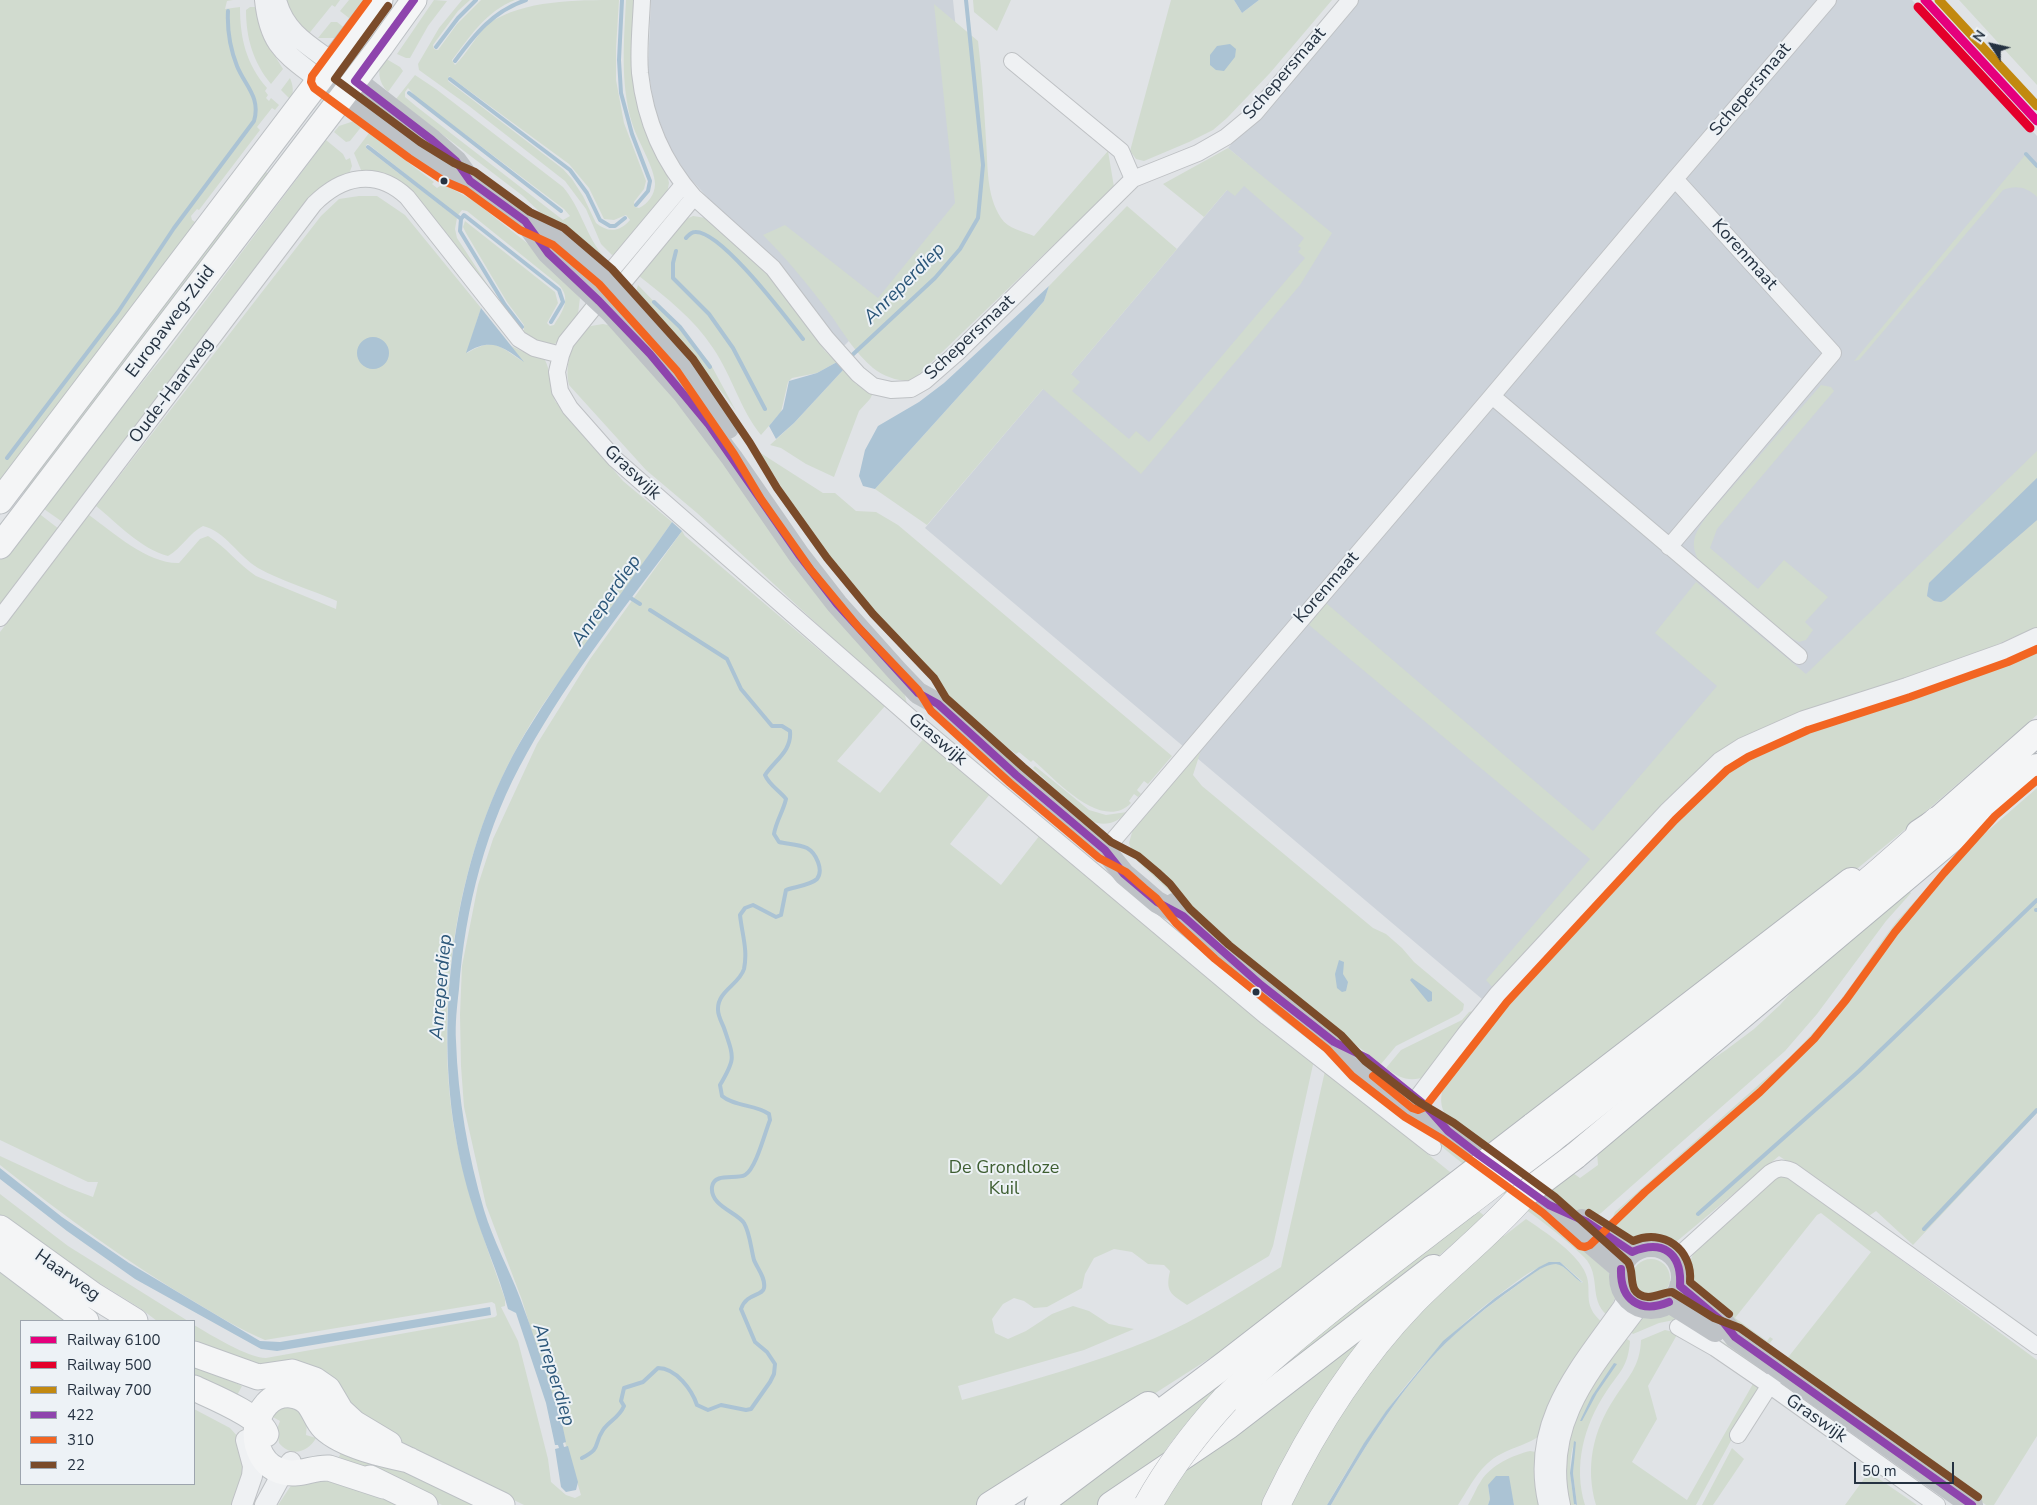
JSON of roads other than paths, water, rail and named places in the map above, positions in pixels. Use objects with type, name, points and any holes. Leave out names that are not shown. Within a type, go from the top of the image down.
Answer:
[{"type":"highway","points":[[1038,1505],[1227,1363],[1459,1196],[1542,1132],[1768,967],[1876,877],[2037,733]]},
{"type":"highway","points":[[1276,1505],[1299,1459],[1324,1416],[1378,1341],[1412,1302],[1522,1196],[1575,1156],[2037,767]]},
{"type":"highway","points":[[1148,1505],[1174,1462],[1225,1400],[1259,1367],[1332,1307],[1459,1196]]},
{"type":"highway","points":[[1111,1505],[1228,1426],[1496,1222]]},
{"type":"highway","points":[[990,1505],[1168,1393],[1227,1363]]},
{"type":"main road","name":"Europaweg-Zuid","points":[[0,502],[380,0]]},
{"type":"main road","name":"Europaweg-Zuid","points":[[0,546],[414,0]]},
{"type":"main road","points":[[327,72],[348,89]]},
{"type":"main road","name":"Graswijk","points":[[348,89],[432,140],[456,161],[470,181],[525,221],[558,236],[608,289],[685,364],[737,442],[768,493],[819,564],[866,621],[926,684],[938,704],[1016,775],[1105,850],[1124,874],[1157,902],[1183,916],[1261,985],[1334,1042],[1358,1068],[1415,1104],[1433,1112],[1440,1139],[1549,1205],[1587,1222],[1626,1260]]},
{"type":"main road","name":"Haarweg","points":[[0,1228],[94,1295],[133,1320]]},
{"type":"main road","points":[[1645,1246],[1665,1249],[1676,1258],[1681,1272],[1675,1294],[1656,1307],[1634,1301],[1620,1283],[1626,1260],[1645,1246]]},
{"type":"main road","name":"Haarweg","points":[[0,1256],[85,1320]]},
{"type":"main road","name":"Graswijk","points":[[1675,1294],[1705,1326],[1718,1333],[1736,1337],[1774,1377],[1972,1505]]},
{"type":"main road","points":[[195,1354],[270,1383]]},
{"type":"main road","points":[[286,1468],[318,1455],[327,1440],[333,1421],[328,1389],[315,1380],[292,1372],[270,1383],[258,1397],[250,1425],[259,1451],[286,1468],[329,1468],[384,1486]]},
{"type":"main road","points":[[195,1389],[250,1425]]},
{"type":"main road","points":[[250,1425],[277,1398],[292,1395],[303,1399],[313,1408],[320,1424],[333,1421]]},
{"type":"main road","points":[[195,1396],[250,1425]]},
{"type":"main road","points":[[195,1404],[250,1425]]},
{"type":"main road","points":[[333,1421],[375,1453],[409,1460],[502,1505]]},
{"type":"main road","points":[[318,1455],[351,1467],[384,1486],[424,1505]]},
{"type":"street","points":[[265,0],[268,22],[275,39],[288,54],[327,72]]},
{"type":"street","points":[[276,0],[282,18],[290,30],[327,72]]},
{"type":"street","name":"Schepersmaat","points":[[642,0],[640,71],[644,102],[664,155],[689,191],[773,268],[837,351],[858,374],[873,386],[891,390],[911,389],[925,381],[957,353],[1133,179],[1198,153],[1226,137],[1255,113],[1350,0]]},
{"type":"street","name":"Schepersmaat","points":[[1675,179],[1828,0]]},
{"type":"street","points":[[1012,61],[1121,151],[1133,179]]},
{"type":"street","name":"Oude-Haarweg","points":[[0,618],[314,204],[336,186],[356,179],[380,180],[399,189],[519,339],[534,348],[561,355]]},
{"type":"street","name":"Korenmaat","points":[[1105,850],[1675,179],[1833,353],[1669,547]]},
{"type":"street","points":[[608,289],[689,191]]},
{"type":"street","name":"Graswijk","points":[[608,289],[574,330],[561,355],[557,372],[560,391],[570,408],[629,472],[918,725],[1267,1017],[1440,1139]]},
{"type":"street","points":[[1492,396],[1799,656]]},
{"type":"street","points":[[1415,1104],[1499,995],[1668,813],[1721,762],[1743,748],[1804,721],[1916,685],[2005,653],[2037,638]]},
{"type":"street","points":[[1676,1258],[1770,1173],[1777,1168],[1784,1168],[1792,1171],[2037,1346]]},
{"type":"street","points":[[1547,1505],[1543,1464],[1545,1442],[1552,1414],[1566,1384],[1621,1307],[1634,1301]]},
{"type":"street","points":[[1562,1505],[1558,1484],[1558,1458],[1562,1435],[1570,1410],[1634,1301]]},
{"type":"street","name":"Graswijk","points":[[1678,1327],[1714,1348],[1774,1377],[1937,1505]]},
{"type":"street","name":"Graswijk","points":[[1738,1435],[1774,1377]]},
{"type":"street","points":[[242,1505],[252,1476],[253,1466],[250,1425]]},
{"type":"street","points":[[248,1505],[286,1468]]},
{"type":"street","points":[[265,1505],[286,1468]]},
{"type":"street","points":[[274,1505],[288,1482],[286,1468]]},
{"type":"water","points":[[1234,0],[1259,0],[1242,13]]},
{"type":"water","points":[[1230,44],[1236,49],[1235,57],[1224,71],[1216,70],[1210,65],[1210,55],[1217,46]]},
{"type":"water","points":[[1049,286],[1044,301],[875,489],[863,486],[859,476],[865,450],[878,426],[919,402],[944,383]]},
{"type":"water","points":[[481,308],[524,362],[497,346],[483,346],[466,353]]},
{"type":"water","points":[[373,337],[379,338],[384,342],[388,347],[388,359],[384,364],[379,368],[373,369],[367,368],[362,364],[358,359],[357,353],[358,347],[362,342],[367,338]]},
{"type":"water","points":[[837,362],[844,369],[794,423],[776,439],[769,426],[783,409],[789,381],[817,373]]},
{"type":"water","points":[[2037,478],[2037,520],[1945,600],[1941,602],[1934,601],[1927,596],[1929,583]]},
{"type":"water","points":[[672,522],[682,531],[581,667],[544,724],[513,780],[489,838],[480,868],[466,928],[462,959],[457,1008],[457,1062],[469,1148],[478,1190],[488,1221],[520,1298],[560,1414],[566,1442],[563,1443],[564,1447],[568,1446],[578,1482],[576,1490],[566,1492],[561,1487],[555,1449],[559,1448],[558,1445],[555,1445],[546,1403],[516,1313],[508,1309],[467,1189],[460,1160],[449,1082],[450,979],[467,875],[482,825],[502,778],[525,734],[560,680]]},
{"type":"water","points":[[1339,960],[1344,962],[1343,974],[1348,982],[1346,991],[1342,992],[1337,988],[1335,974]]},
{"type":"water","points":[[1412,978],[1432,992],[1432,1001],[1428,1002],[1410,980]]},
{"type":"water","points":[[0,1168],[62,1217],[129,1263],[260,1341],[280,1342],[490,1307],[491,1315],[277,1351],[261,1349],[135,1279],[67,1231],[0,1179]]},
{"type":"water","points":[[1549,1262],[1560,1262],[1583,1283],[1560,1265],[1545,1266],[1465,1325],[1437,1352],[1407,1387],[1367,1445],[1331,1505],[1327,1505],[1364,1443],[1386,1411],[1443,1341],[1495,1298]]},
{"type":"water","points":[[1614,1363],[1617,1364],[1597,1393],[1582,1421],[1580,1421],[1592,1396]]},
{"type":"water","points":[[1574,1441],[1576,1442],[1573,1473],[1577,1505],[1574,1504],[1570,1473]]},
{"type":"water","points":[[1496,1476],[1509,1476],[1514,1505],[1488,1505],[1490,1499],[1488,1485]]},
{"type":"waterway","points":[[436,47],[458,18],[476,0]]},
{"type":"waterway","points":[[455,61],[494,17],[526,0]]},
{"type":"waterway","points":[[622,0],[619,60],[621,93],[632,134],[650,181],[648,191],[636,205]]},
{"type":"waterway","name":"Anreperdiep","points":[[849,358],[935,278],[960,249],[978,218],[983,165],[966,0]]},
{"type":"waterway","points":[[7,458],[118,312],[174,228],[254,121],[256,113],[254,98],[240,73],[231,46],[228,11]]},
{"type":"waterway","points":[[450,79],[570,170],[587,193],[600,220],[610,226],[615,226],[625,218]]},
{"type":"waterway","points":[[409,93],[561,211]]},
{"type":"waterway","points":[[368,147],[461,219]]},
{"type":"waterway","points":[[2026,154],[2037,166]]},
{"type":"waterway","points":[[522,327],[505,305],[460,231],[461,219],[464,215],[559,290],[563,302],[551,322]]},
{"type":"waterway","points":[[686,238],[695,232],[706,235],[721,245],[753,277],[803,339]]},
{"type":"waterway","points":[[676,251],[673,263],[673,278],[709,314],[733,348],[765,409]]},
{"type":"waterway","points":[[654,302],[680,327],[710,367]]},
{"type":"waterway","points":[[629,597],[640,604]]},
{"type":"waterway","points":[[582,1458],[595,1449],[603,1430],[622,1410],[624,1406],[621,1401],[624,1388],[643,1382],[658,1368],[665,1369],[677,1376],[687,1387],[697,1405],[708,1410],[721,1405],[746,1410],[751,1409],[774,1374],[775,1364],[767,1352],[755,1342],[741,1309],[750,1297],[763,1291],[764,1288],[763,1277],[754,1260],[748,1231],[741,1219],[719,1204],[715,1199],[712,1187],[714,1182],[721,1178],[741,1176],[749,1171],[753,1166],[770,1120],[769,1114],[727,1100],[722,1096],[720,1085],[729,1069],[732,1058],[718,1010],[724,993],[738,979],[744,969],[745,949],[740,915],[745,908],[753,905],[776,917],[781,915],[786,890],[814,881],[817,879],[820,871],[818,862],[810,850],[779,842],[774,834],[786,799],[769,782],[765,775],[786,750],[790,731],[782,726],[772,726],[741,689],[727,659],[650,610]]},
{"type":"waterway","points":[[1698,1214],[1859,1071],[2037,900]]},
{"type":"waterway","points":[[1924,1229],[2037,1110]]},
{"type":"rail line","name":"6100","points":[[1925,0],[2037,121]]},
{"type":"rail line","name":"700","points":[[1939,0],[2037,106]]},
{"type":"rail line","name":"500","points":[[1918,7],[2030,128]]},
{"type":"park label","name":"De Grondloze Kuil","points":[[1004,1179]]}]
